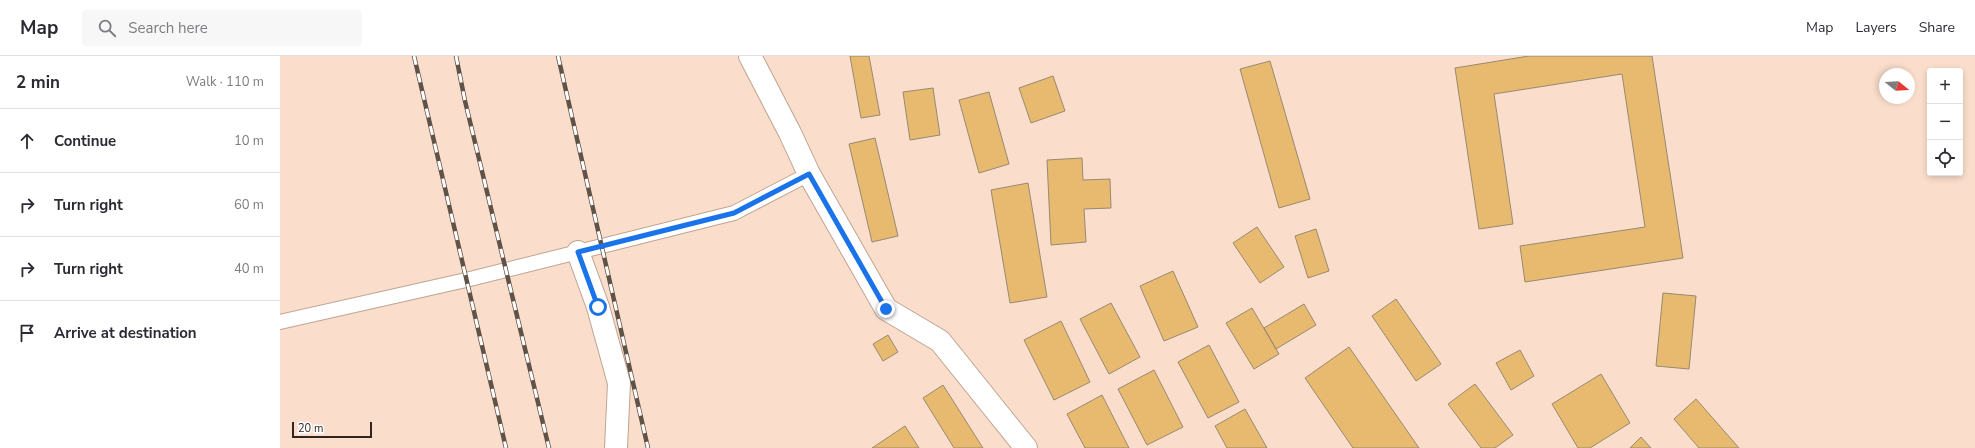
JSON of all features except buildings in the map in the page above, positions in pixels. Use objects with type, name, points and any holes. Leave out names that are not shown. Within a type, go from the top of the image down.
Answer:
[{"type":"street","points":[[750,56],[790,133],[809,174],[886,309],[940,341],[1026,448]]},
{"type":"street","points":[[578,252],[598,307],[619,383],[616,448]]},
{"type":"lane","points":[[280,322],[578,252],[734,213],[809,174]]},
{"type":"railway","points":[[414,56],[506,448]]},
{"type":"railway","points":[[456,56],[465,101],[549,448]]},
{"type":"railway","points":[[558,56],[648,448]]},
{"type":"route","points":[[598,307],[578,252],[734,213],[809,174],[886,309]]}]
